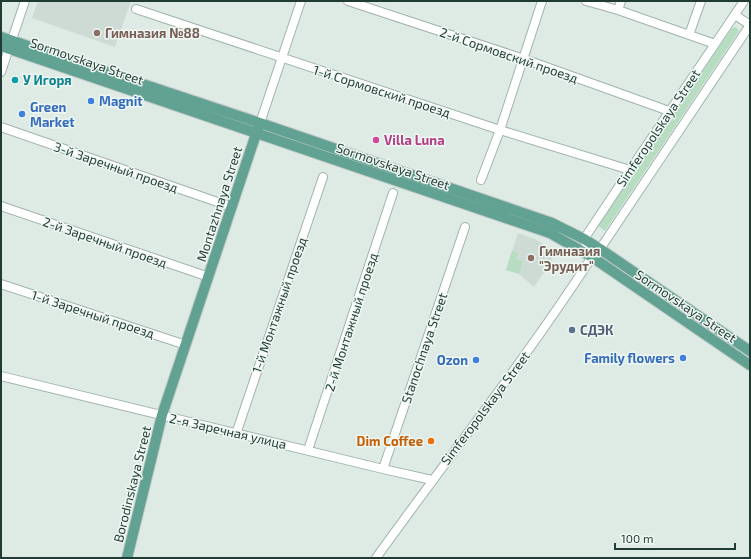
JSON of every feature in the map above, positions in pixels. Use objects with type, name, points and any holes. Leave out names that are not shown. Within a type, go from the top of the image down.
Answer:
[{"type":"main road","name":"Sormovskaya Street","points":[[1,37],[7,45],[552,223],[600,249],[750,351]]},
{"type":"main road","name":"Sormovskaya Street","points":[[258,128],[550,233],[592,257],[750,365]]},
{"type":"main road","name":"Montazhnaya Street","points":[[162,415],[258,128]]},
{"type":"main road","name":"Borodinskaya Street","points":[[127,558],[162,415]]},
{"type":"street","points":[[1,72],[7,45],[25,1]]},
{"type":"street","name":"Montazhnaya Street","points":[[258,128],[301,1]]},
{"type":"street","name":"2-й Сормовский проезд","points":[[348,1],[524,59],[669,111]]},
{"type":"street","points":[[481,180],[500,130],[542,1]]},
{"type":"street","points":[[586,1],[618,10],[715,44]]},
{"type":"street","points":[[618,10],[621,1]]},
{"type":"street","points":[[689,35],[701,1]]},
{"type":"street","name":"Simferopolskaya Street","points":[[584,239],[744,1]]},
{"type":"street","name":"1-й Сормовский проезд","points":[[136,9],[500,130],[630,170]]},
{"type":"street","points":[[734,15],[750,25]]},
{"type":"street","name":"Simferopolskaya Street","points":[[376,558],[432,480],[521,362],[592,257],[600,249],[750,25]]},
{"type":"street","name":"3-й Заречный проезд","points":[[1,126],[232,207]]},
{"type":"street","name":"1-й Монтажный проезд","points":[[236,434],[323,177]]},
{"type":"street","name":"2-й Монтажный проезд","points":[[308,450],[393,193]]},
{"type":"street","name":"2-й Заречный проезд","points":[[1,206],[209,277]]},
{"type":"street","name":"Stanochnaya Street","points":[[383,469],[465,227]]},
{"type":"street","points":[[584,239],[592,257]]},
{"type":"street","name":"1-й Заречный проезд","points":[[1,284],[186,344]]},
{"type":"street","name":"2-я Заречная улица","points":[[1,376],[236,434],[432,480]]},
{"type":"shaded area","name":"Гимназия №88","points":[[38,1],[131,1],[115,47],[32,18]]},
{"type":"shaded area","name":"Гимназия \"Эрудит\"","points":[[518,233],[535,239],[556,252],[534,287],[519,274],[506,270]]},
{"type":"green space","points":[[736,27],[739,31],[605,231],[598,226],[732,28]]},
{"type":"green space","points":[[512,251],[518,253],[516,259],[523,261],[519,274],[506,270]]},
{"type":"place","name":"Гимназия №88","points":[[97,33]]},
{"type":"place","name":"У Игоря","points":[[15,80]]},
{"type":"place","name":"Magnit","points":[[91,101]]},
{"type":"place","name":"Green Market","points":[[22,114]]},
{"type":"place","name":"Villa Luna","points":[[376,140]]},
{"type":"place","name":"Гимназия \"Эрудит\"","points":[[531,258]]},
{"type":"place","name":"СДЭК","points":[[572,330]]},
{"type":"place","name":"Family flowers","points":[[683,358]]},
{"type":"place","name":"Ozon","points":[[476,360]]},
{"type":"place","name":"Dim Coffee","points":[[431,441]]}]
